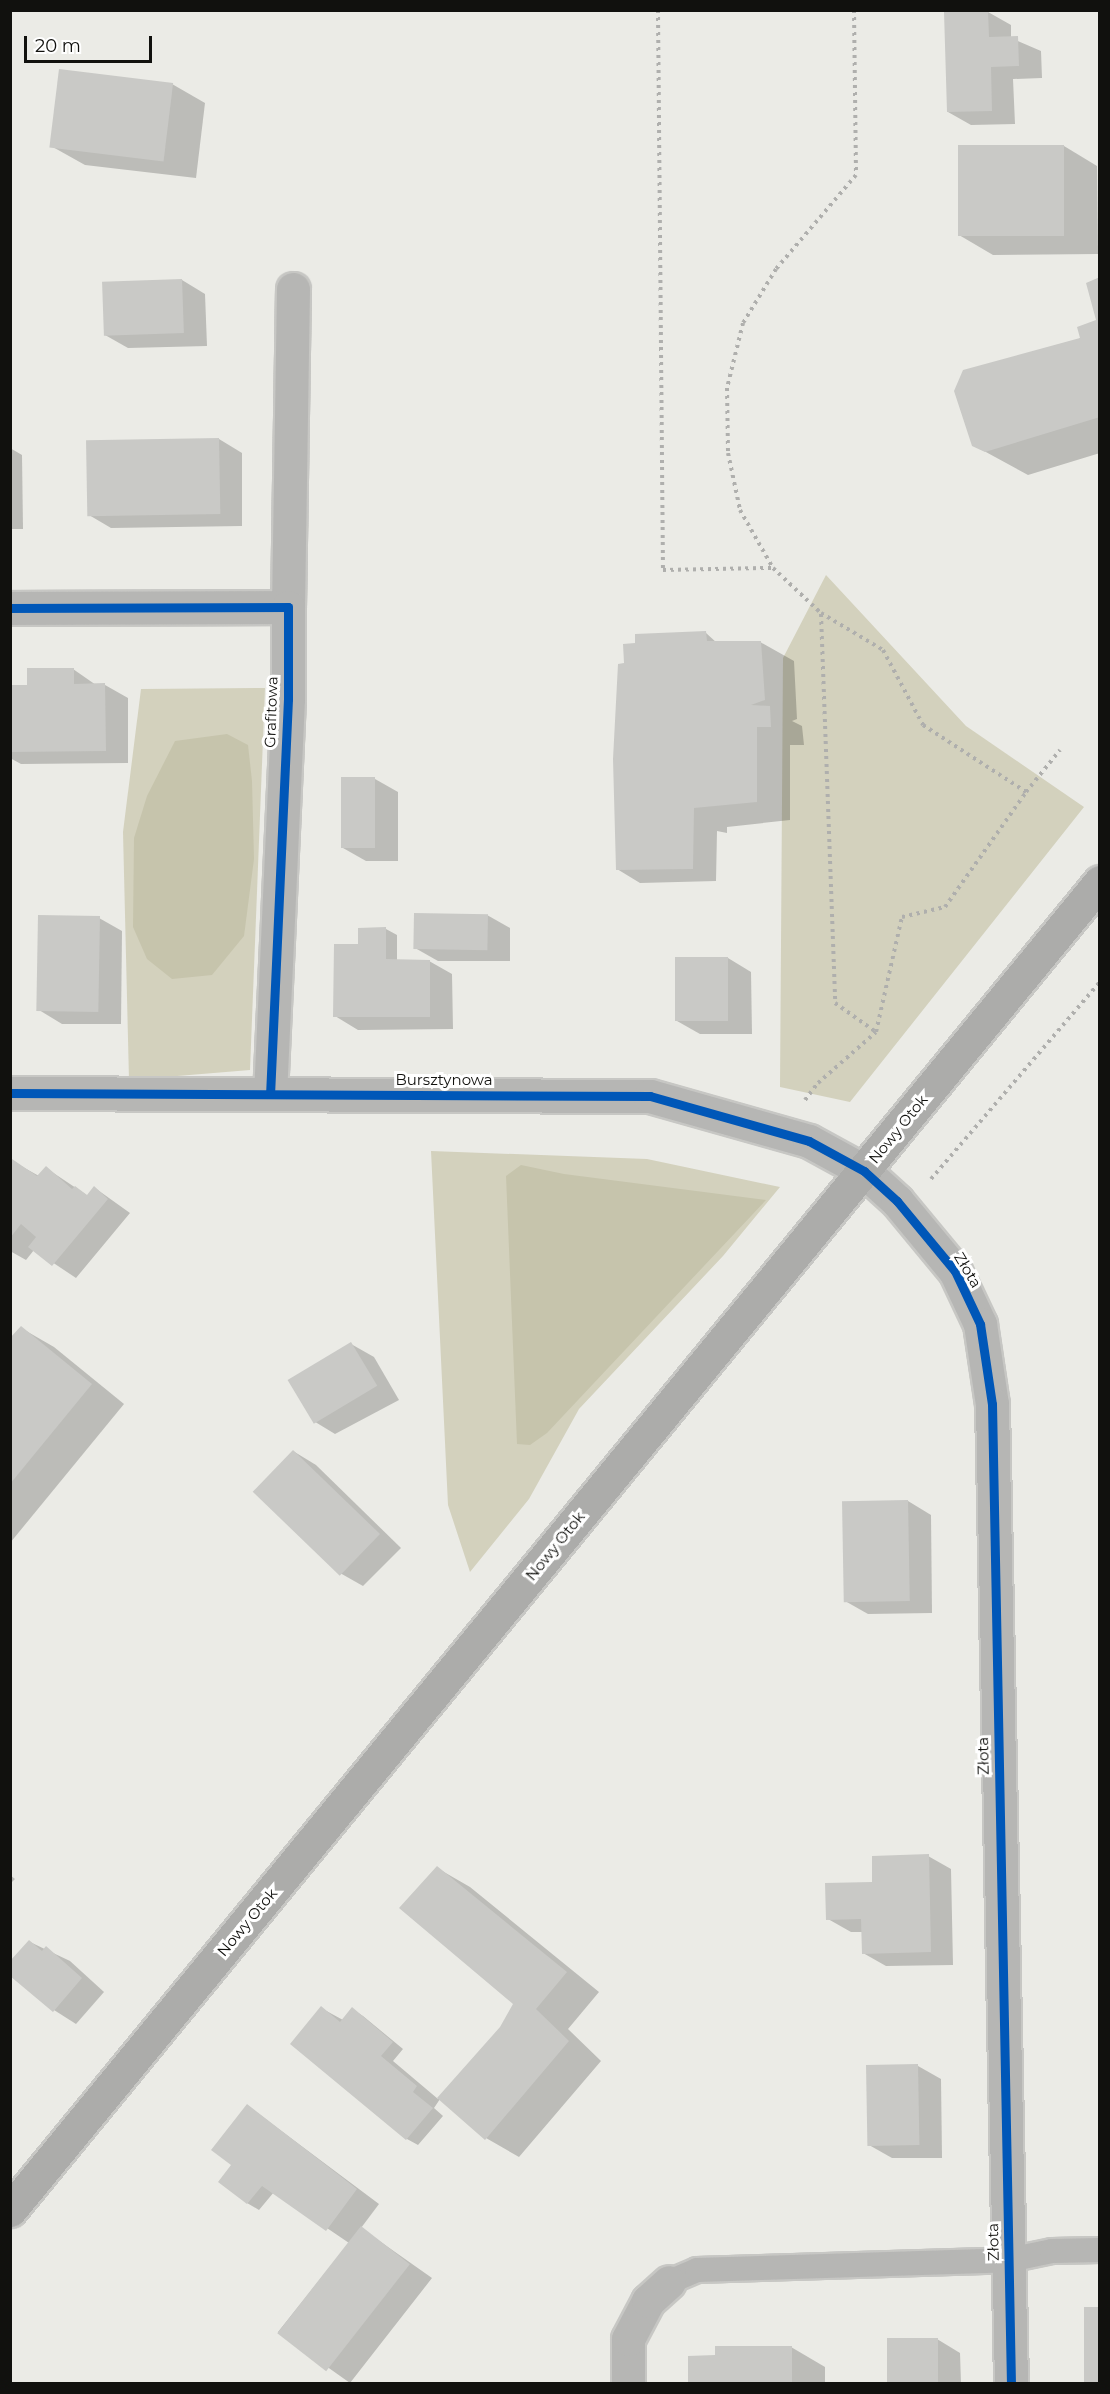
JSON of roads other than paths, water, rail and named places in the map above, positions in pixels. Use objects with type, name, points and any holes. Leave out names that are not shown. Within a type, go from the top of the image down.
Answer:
[{"type":"main road","name":"Nowy Otok","points":[[10,2210],[1100,882]]},
{"type":"street","name":"Grafitowa","points":[[270,1094],[288,699],[293,289]]},
{"type":"street","points":[[10,608],[288,607]]},
{"type":"street","name":"Bursztynowa","points":[[10,1093],[650,1096],[809,1141],[864,1171]]},
{"type":"street","name":"Złota","points":[[864,1171],[897,1202],[955,1271],[980,1324],[992,1404],[1011,2384]]},
{"type":"street","points":[[628,2384],[628,2339],[648,2301],[669,2282]]},
{"type":"lane","name":"Złota","points":[[669,2282],[697,2270],[1009,2259],[1052,2251],[1100,2250]]}]
